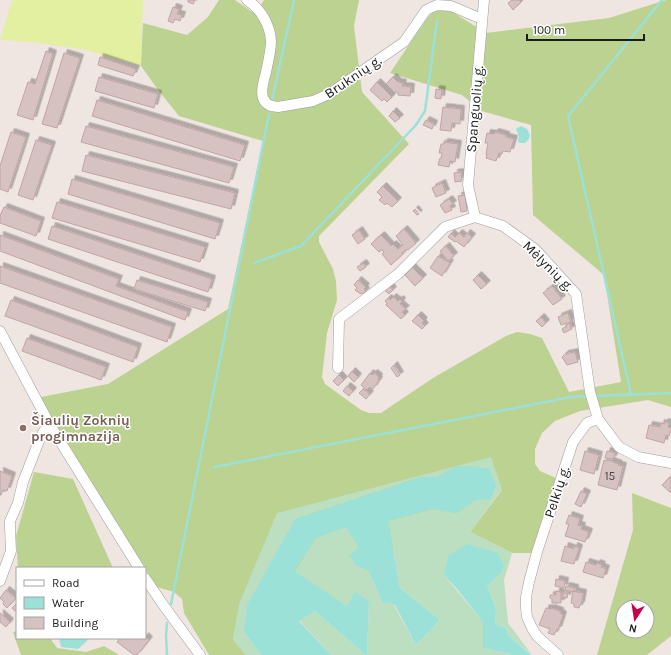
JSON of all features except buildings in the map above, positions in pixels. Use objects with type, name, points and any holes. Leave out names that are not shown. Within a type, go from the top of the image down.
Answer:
[{"type":"street","name":"Bruknių g.","points":[[247,0],[257,9],[269,30],[271,41],[270,50],[261,91],[264,101],[273,107],[313,101],[329,94],[404,42],[426,10],[437,5],[451,6],[482,19]]},
{"type":"street","name":"Spanguolių g.","points":[[475,217],[468,185],[484,0]]},
{"type":"street","points":[[338,368],[339,319],[398,274],[445,227],[475,217]]},
{"type":"street","name":"Mėlynių g.","points":[[475,217],[503,226],[535,249],[576,294],[590,392],[598,419]]},
{"type":"street","points":[[0,331],[50,425],[138,567]]},
{"type":"street","points":[[598,419],[619,447],[638,457],[671,463]]},
{"type":"street","name":"Pelkių g.","points":[[558,655],[537,636],[527,618],[526,608],[529,582],[537,552],[573,442],[587,423],[598,419]]},
{"type":"street","points":[[0,581],[11,551],[10,521],[18,503],[23,482],[39,441],[44,431],[50,425]]},
{"type":"street","points":[[146,579],[200,655]]},
{"type":"green space","points":[[12,0],[143,0],[141,66],[86,50],[33,42],[0,40]]},
{"type":"green space","points":[[219,0],[235,0],[255,14],[264,0],[359,0],[354,26],[362,92],[409,144],[319,236],[319,242],[333,269],[336,281],[337,300],[327,333],[322,377],[325,384],[361,410],[369,413],[381,413],[433,378],[506,336],[517,332],[542,338],[569,392],[621,382],[604,275],[533,215],[531,125],[482,111],[462,95],[390,73],[427,18],[433,12],[442,10],[451,11],[486,33],[609,18],[666,0],[671,0],[671,407],[648,400],[580,411],[555,421],[542,433],[535,449],[535,464],[540,471],[558,479],[532,553],[512,553],[470,532],[502,490],[233,639],[246,655],[209,655],[184,613],[182,599],[174,592],[157,587],[146,570],[146,567],[144,567],[50,425],[36,398],[108,384],[228,309],[263,141],[179,116],[141,66],[143,23],[187,35],[208,17]]},
{"type":"green space","points":[[491,457],[502,489],[470,532],[512,553],[504,580],[508,623],[532,655],[509,636],[505,627],[495,626],[496,609],[487,586],[501,573],[444,575],[483,622],[483,648],[510,655],[367,655],[369,601],[347,606],[294,572],[316,538],[346,527],[359,547],[382,601],[394,605],[416,645],[440,620],[400,588],[388,521],[433,509],[457,513],[475,500],[491,498],[489,469],[478,467],[457,466],[437,477],[421,477],[295,519],[244,632],[261,655],[246,655],[233,639],[239,604],[277,513]]},
{"type":"green space","points":[[34,472],[73,479],[113,567],[18,567],[16,536]]},
{"type":"green space","points":[[632,493],[671,508],[671,636],[647,655],[597,655],[633,530]]},
{"type":"green space","points":[[315,611],[366,655],[331,655],[299,620]]},
{"type":"green space","points":[[16,631],[16,639],[51,639],[57,648],[86,652],[104,646],[119,655],[21,655],[13,632]]},
{"type":"water","points":[[521,126],[527,129],[530,135],[529,139],[525,143],[519,143],[518,140],[519,137],[516,129]]},
{"type":"water","points":[[457,466],[489,469],[496,485],[491,499],[475,500],[457,513],[432,509],[388,521],[400,588],[440,620],[416,645],[395,605],[382,602],[369,571],[355,565],[350,555],[359,547],[346,527],[316,538],[294,571],[347,606],[355,592],[369,601],[367,655],[315,611],[299,621],[331,655],[261,655],[244,632],[247,605],[295,519],[421,477],[437,477]]},
{"type":"water","points":[[467,544],[498,553],[504,566],[501,573],[487,586],[496,609],[495,625],[505,627],[509,636],[531,655],[510,655],[483,648],[483,622],[444,575],[448,556]]},
{"type":"water","points":[[59,639],[87,639],[87,641],[78,649],[61,647]]},
{"type":"waterway","points":[[272,100],[294,0]]},
{"type":"waterway","points":[[631,394],[568,116],[662,0]]},
{"type":"waterway","points":[[254,263],[301,246],[416,125],[425,111],[437,20]]},
{"type":"waterway","points":[[171,604],[269,114]]},
{"type":"waterway","points":[[594,396],[671,393]]},
{"type":"waterway","points":[[215,467],[571,397],[589,396]]},
{"type":"waterway","points":[[167,623],[167,655]]},
{"type":"place","name":"Šiaulių Zoknių progimnazija","points":[[23,428]]}]
